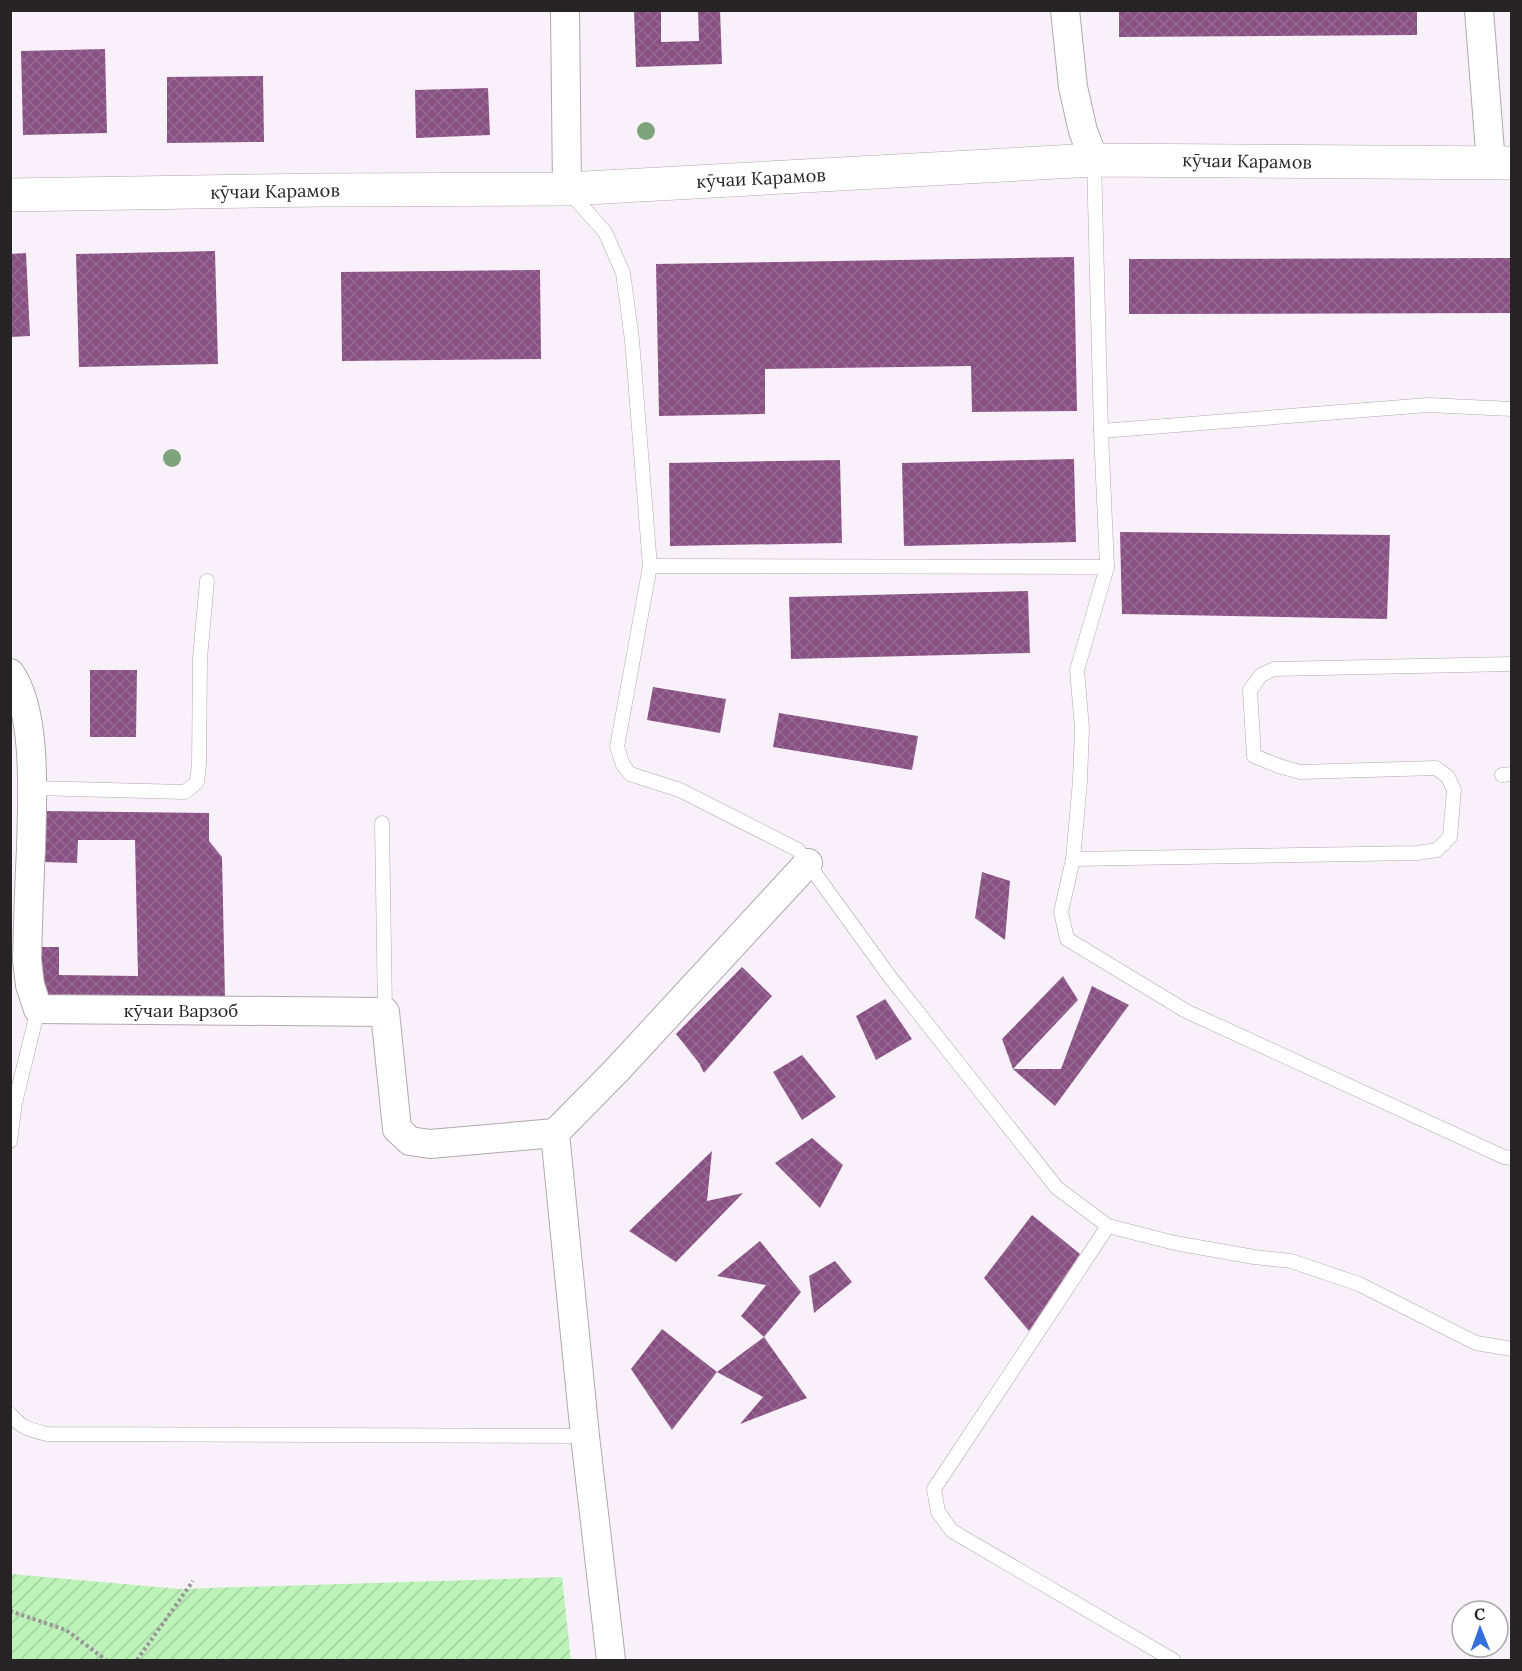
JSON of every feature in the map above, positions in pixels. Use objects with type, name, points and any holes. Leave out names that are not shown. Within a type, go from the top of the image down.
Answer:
[{"type":"main road","name":"кӯчаи Карамов","points":[[10,195],[567,189],[1094,160],[1501,164]]},
{"type":"street","points":[[566,10],[567,189]]},
{"type":"street","points":[[1065,10],[1073,87],[1083,131],[1094,160]]},
{"type":"street","points":[[1479,10],[1501,164]]},
{"type":"street","points":[[10,673],[17,682],[29,730],[33,788],[27,960],[30,985],[38,1009]]},
{"type":"street","points":[[385,1012],[397,1129],[410,1141],[430,1144],[555,1133],[616,1071],[808,863]]},
{"type":"street","name":"кӯчаи Варзоб","points":[[38,1009],[385,1012]]},
{"type":"street","points":[[555,1133],[585,1436],[611,1660]]},
{"type":"lane","points":[[1094,160],[1107,567],[1077,670],[1082,728],[1073,859],[1061,912],[1067,939],[1186,1011],[1504,1157],[1512,1158]]},
{"type":"lane","points":[[567,189],[605,232],[623,273],[632,340],[650,566],[617,747],[623,765],[630,774],[680,790],[798,850],[890,977],[1057,1188],[1108,1226],[1175,1243],[1291,1261],[1359,1284],[1476,1343],[1512,1349]]},
{"type":"lane","points":[[1101,431],[1428,405],[1512,409]]},
{"type":"lane","points":[[650,566],[1107,567]]},
{"type":"lane","points":[[33,788],[185,792],[197,782],[200,658],[207,581]]},
{"type":"lane","points":[[1073,859],[1417,853],[1437,850],[1450,837],[1454,790],[1448,777],[1436,768],[1300,772],[1254,756],[1250,690],[1261,675],[1274,669],[1512,664]]},
{"type":"lane","points":[[382,823],[385,1012]]},
{"type":"lane","points":[[10,1141],[15,1103],[38,1009]]},
{"type":"lane","points":[[1108,1226],[934,1489],[938,1512],[952,1531],[1173,1660]]},
{"type":"lane","points":[[10,1414],[17,1423],[30,1430],[47,1434],[585,1436]]},
{"type":"path","points":[[137,1660],[193,1581]]},
{"type":"path","points":[[10,1611],[66,1630],[106,1660]]},
{"type":"green space","points":[[11,1574],[180,1589],[562,1577],[571,1660],[11,1660]]},
{"type":"building","points":[[634,10],[661,10],[661,42],[699,41],[698,10],[720,10],[722,64],[636,67]]},
{"type":"building","points":[[1119,10],[1417,10],[1417,35],[1119,37]]},
{"type":"building","points":[[105,49],[107,133],[23,135],[21,51]]},
{"type":"building","points":[[263,76],[264,142],[167,143],[167,77]]},
{"type":"building","points":[[488,88],[490,135],[416,138],[415,90]]},
{"type":"building","points":[[215,251],[218,364],[79,367],[76,254]]},
{"type":"building","points":[[26,253],[30,336],[10,337],[10,254]]},
{"type":"building","points":[[1074,257],[1077,411],[972,412],[971,366],[765,369],[765,414],[659,416],[656,264]]},
{"type":"building","points":[[1512,258],[1512,313],[1129,314],[1129,259]]},
{"type":"building","points":[[540,270],[541,359],[342,361],[341,272]]},
{"type":"building","points":[[1074,459],[1076,542],[904,546],[902,463]]},
{"type":"building","points":[[840,460],[842,543],[670,546],[669,463]]},
{"type":"building","points":[[1120,532],[1390,535],[1387,619],[1122,614]]},
{"type":"building","points":[[1028,591],[1030,653],[791,659],[789,597]]},
{"type":"building","points":[[90,670],[137,670],[136,737],[90,737]]},
{"type":"building","points":[[653,687],[726,699],[720,733],[647,720]]},
{"type":"building","points":[[779,713],[918,736],[912,770],[773,747]]},
{"type":"building","points":[[45,811],[209,813],[209,841],[222,857],[225,997],[57,1002],[34,986],[33,947],[59,947],[59,975],[138,976],[135,840],[78,840],[77,863],[44,862]]},
{"type":"building","points":[[982,872],[1010,881],[1005,940],[975,918]]},
{"type":"building","points":[[742,967],[772,996],[704,1073],[676,1034]]},
{"type":"building","points":[[1063,976],[1078,1000],[1013,1069],[1002,1039]]},
{"type":"building","points":[[1092,986],[1129,1005],[1055,1106],[1013,1069],[1061,1069]]},
{"type":"building","points":[[885,999],[912,1039],[876,1060],[856,1016]]},
{"type":"building","points":[[802,1055],[836,1097],[802,1120],[773,1072]]},
{"type":"building","points":[[812,1138],[843,1165],[820,1208],[775,1163]]},
{"type":"building","points":[[712,1151],[707,1201],[743,1193],[676,1262],[629,1231]]},
{"type":"building","points":[[1032,1215],[1080,1254],[1029,1331],[984,1278]]},
{"type":"building","points":[[760,1241],[801,1292],[764,1337],[741,1316],[766,1285],[717,1276]]},
{"type":"building","points":[[835,1261],[852,1282],[814,1313],[809,1276]]},
{"type":"building","points":[[662,1329],[717,1372],[672,1430],[631,1369]]},
{"type":"building","points":[[764,1337],[807,1398],[740,1424],[763,1397],[717,1372]]}]
